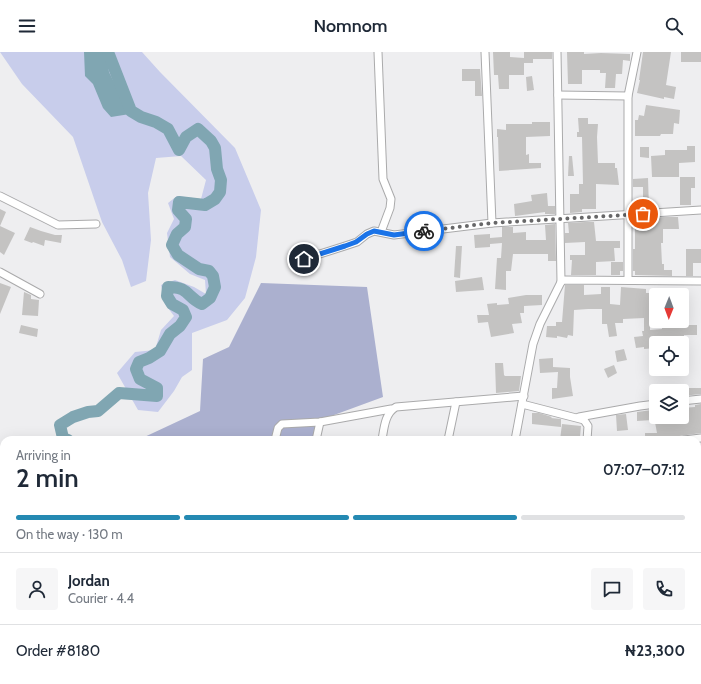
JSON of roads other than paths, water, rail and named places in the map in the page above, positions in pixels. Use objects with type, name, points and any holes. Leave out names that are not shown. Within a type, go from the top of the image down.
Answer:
[{"type":"street","points":[[378,52],[383,179],[391,199],[390,208],[381,232]]},
{"type":"street","points":[[485,52],[492,223]]},
{"type":"street","points":[[516,436],[533,344],[540,324],[561,282],[557,52]]},
{"type":"street","points":[[628,280],[628,96],[637,52]]},
{"type":"street","points":[[558,95],[628,96]]},
{"type":"street","points":[[0,196],[58,225],[96,224]]},
{"type":"street","points":[[304,259],[356,242],[374,231],[394,235],[492,223],[701,210]]},
{"type":"street","points":[[0,272],[40,294]]},
{"type":"street","points":[[561,282],[566,279],[701,281]]},
{"type":"street","points":[[689,400],[701,399]]},
{"type":"street","points":[[276,436],[278,428],[282,424],[320,422],[396,407],[456,402],[523,400],[586,422],[588,426],[587,436]]},
{"type":"street","points":[[449,436],[456,402]]},
{"type":"street","points":[[577,418],[649,405]]},
{"type":"street","points":[[383,436],[388,414],[391,409]]},
{"type":"street","points":[[317,436],[320,422]]},
{"type":"waterway","points":[[63,436],[60,425],[73,417],[88,412],[98,411],[119,393],[157,396],[157,388],[140,379],[136,369],[139,362],[160,351],[170,334],[180,326],[186,317],[183,310],[172,304],[167,296],[168,287],[180,289],[202,304],[210,298],[215,287],[213,276],[209,271],[199,269],[178,255],[172,245],[177,234],[185,227],[186,219],[178,210],[179,202],[205,205],[215,199],[220,192],[221,180],[217,169],[215,148],[211,141],[198,129],[186,137],[179,150],[168,129],[131,111],[108,52]]}]
